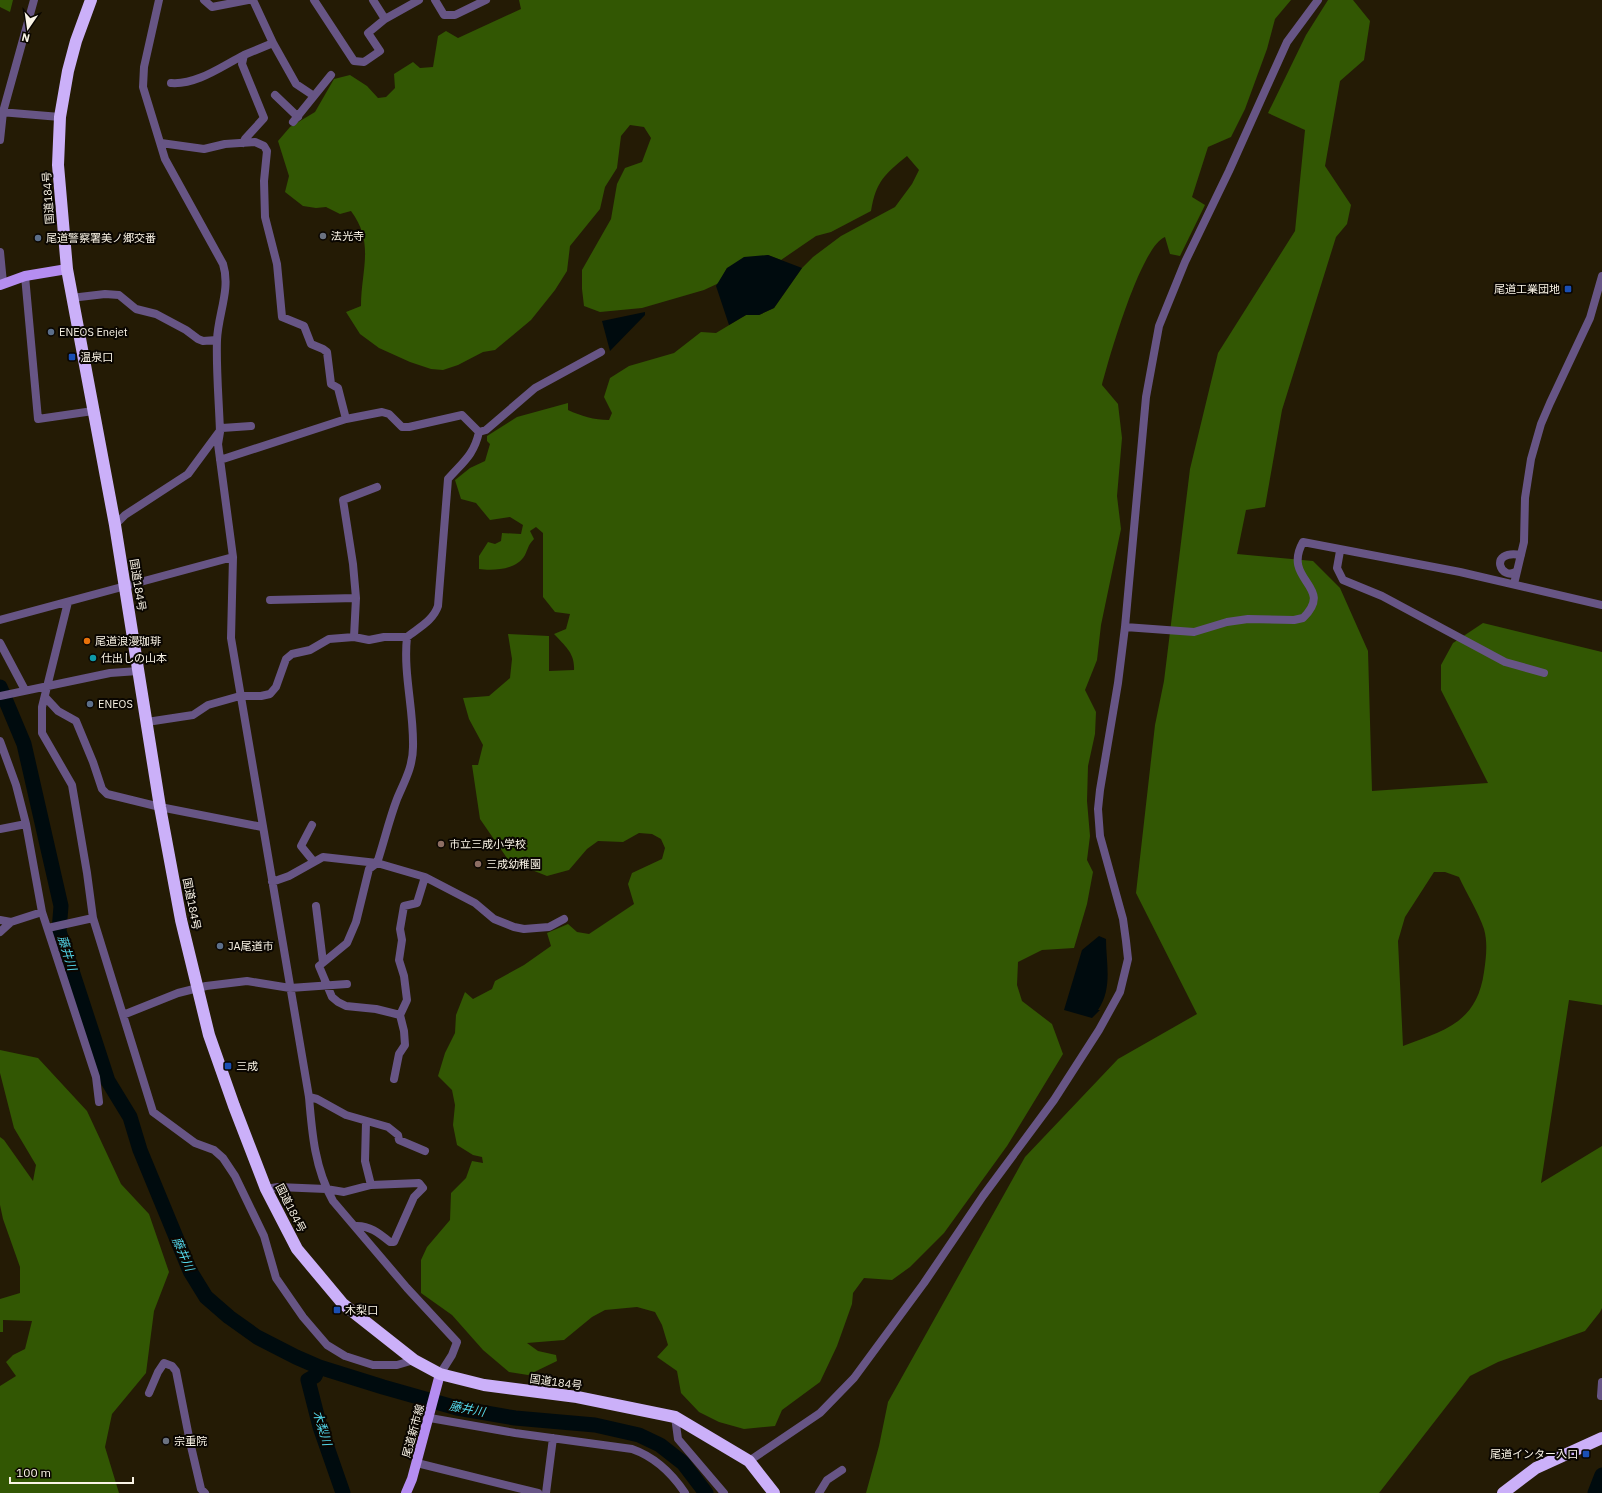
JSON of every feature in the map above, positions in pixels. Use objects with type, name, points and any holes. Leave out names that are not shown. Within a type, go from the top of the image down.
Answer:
[{"type":"highway","name":"国道184号","points":[[92,0],[76,41],[68,71],[60,117],[58,165],[71,298],[115,525],[160,807],[181,920],[209,1035],[266,1189],[297,1250],[343,1304],[439,1380],[577,1397],[675,1418],[749,1461],[774,1493]]},
{"type":"highway","points":[[1506,1492],[1536,1468],[1602,1438]]},
{"type":"main road","points":[[1,284],[25,276],[67,269]]},
{"type":"main road","name":"尾道新市線","points":[[406,1493],[417,1463],[439,1380]]},
{"type":"street","points":[[0,140],[2,112],[34,0]]},
{"type":"street","points":[[159,0],[143,79],[143,87],[165,159],[223,264],[226,274],[226,287],[218,325],[217,340],[220,432],[218,444],[233,557],[231,638],[309,1097],[312,1132],[318,1168],[326,1189],[333,1201],[407,1288],[457,1342],[439,1380]]},
{"type":"street","points":[[204,0],[212,7],[248,0]]},
{"type":"street","points":[[254,0],[273,43],[296,84],[314,96]]},
{"type":"street","points":[[314,0],[354,61],[364,62],[380,51],[368,33],[386,19],[419,0]]},
{"type":"street","points":[[373,0],[386,19]]},
{"type":"street","points":[[435,0],[444,15],[455,15],[486,0]]},
{"type":"street","points":[[749,1461],[820,1413],[854,1378],[924,1283],[983,1196],[1054,1100],[1099,1030],[1120,992],[1128,959],[1126,941],[1123,919],[1098,824],[1100,790],[1118,683],[1125,627],[1146,397],[1159,326],[1185,262],[1229,171],[1287,42],[1318,0]]},
{"type":"street","points":[[171,84],[178,84],[201,77],[244,55],[273,43]]},
{"type":"street","points":[[243,143],[264,118],[242,64],[244,55]]},
{"type":"street","points":[[275,95],[295,120],[331,75]]},
{"type":"street","points":[[2,112],[60,117]]},
{"type":"street","points":[[161,143],[204,149],[225,144],[255,142],[264,146],[267,151],[264,181],[265,217],[277,264],[282,317],[304,326],[311,344],[327,352],[331,384],[338,388],[346,420]]},
{"type":"street","points":[[0,252],[1,284]]},
{"type":"street","points":[[25,276],[38,418],[93,411]]},
{"type":"street","points":[[1514,584],[1524,542],[1525,498],[1531,459],[1547,410],[1590,318],[1602,280]]},
{"type":"street","points":[[71,298],[106,294],[119,295],[136,309],[162,317],[203,341],[217,340]]},
{"type":"street","points":[[479,432],[486,430],[535,388],[601,352]]},
{"type":"street","points":[[220,460],[346,420],[382,412],[389,414],[402,427],[409,427],[462,415],[479,432]]},
{"type":"street","points":[[115,525],[125,516],[188,474],[222,428],[251,426]]},
{"type":"street","points":[[147,722],[193,715],[208,706],[240,696],[262,696],[270,694],[276,687],[286,658],[292,654],[310,650],[329,639],[354,637],[369,640],[384,637],[407,637],[430,619],[435,614],[438,606],[448,479],[465,462],[476,446],[479,432]]},
{"type":"street","points":[[354,637],[356,598],[353,564],[343,500],[377,487]]},
{"type":"street","points":[[1125,627],[1194,632],[1227,622],[1248,619],[1294,620],[1303,618],[1314,605],[1314,596],[1311,588],[1299,572],[1297,552],[1303,542],[1340,551],[1460,572],[1602,605]]},
{"type":"street","points":[[1340,551],[1337,568],[1342,580],[1382,596],[1505,662],[1544,673]]},
{"type":"street","points":[[1517,571],[1512,574],[1506,573],[1501,569],[1500,563],[1503,556],[1508,554],[1521,555]]},
{"type":"street","points":[[0,620],[233,557]]},
{"type":"street","points":[[270,600],[356,598]]},
{"type":"street","points":[[68,602],[42,707],[42,733],[72,785],[87,873],[92,918],[153,1112],[195,1142],[214,1150],[223,1158],[235,1176],[264,1236],[276,1278],[303,1317],[327,1345],[345,1356],[373,1364],[397,1365],[414,1360]]},
{"type":"street","points":[[400,1015],[376,1009],[346,1006],[338,1002],[332,996],[319,966],[347,943],[356,922],[369,869],[377,863],[397,799],[407,779],[412,761],[412,718],[405,651],[407,637]]},
{"type":"street","points":[[0,643],[22,691]]},
{"type":"street","points":[[0,696],[110,673],[138,671]]},
{"type":"street","points":[[45,697],[58,711],[76,721],[93,762],[102,789],[107,794],[160,807],[262,827]]},
{"type":"street","points":[[0,740],[9,764],[26,824],[42,912],[50,927],[96,1077],[99,1102]]},
{"type":"street","points":[[0,829],[26,824]]},
{"type":"street","points":[[312,824],[301,846],[314,862]]},
{"type":"street","points":[[272,882],[289,876],[323,856],[377,863],[425,877],[475,903],[494,919],[514,927],[524,929],[549,927],[564,919]]},
{"type":"street","points":[[394,1079],[399,1054],[405,1045],[404,1031],[400,1015],[407,1000],[404,976],[399,960],[402,940],[400,928],[404,906],[417,903],[425,877]]},
{"type":"street","points":[[316,906],[323,962]]},
{"type":"street","points":[[0,932],[11,922],[42,912]]},
{"type":"street","points":[[50,927],[92,918]]},
{"type":"street","points":[[0,920],[11,922]]},
{"type":"street","points":[[122,1015],[178,993],[206,986],[247,981],[290,988],[347,984]]},
{"type":"street","points":[[309,1097],[317,1099],[346,1115],[366,1122],[388,1127],[398,1136],[399,1140],[425,1152]]},
{"type":"street","points":[[366,1122],[365,1161],[371,1185]]},
{"type":"street","points":[[266,1189],[278,1187],[326,1189],[344,1192],[371,1185],[419,1183],[423,1188],[414,1197],[394,1242],[390,1242],[379,1233],[364,1226],[355,1226]]},
{"type":"street","points":[[149,1393],[158,1372],[164,1363],[172,1366],[176,1371],[201,1489],[205,1493]]},
{"type":"street","points":[[1601,1396],[1602,1382]]},
{"type":"street","points":[[430,1418],[516,1433],[632,1449],[646,1454],[670,1474],[685,1493]]},
{"type":"street","points":[[675,1418],[678,1439],[724,1493]]},
{"type":"street","points":[[546,1493],[553,1438]]},
{"type":"street","points":[[417,1463],[538,1493]]},
{"type":"street","points":[[819,1493],[827,1480],[842,1470]]},
{"type":"green space","points":[[0,0],[13,0],[10,12],[0,7]]},
{"type":"green space","points":[[519,0],[1291,0],[1275,19],[1267,49],[1245,109],[1231,137],[1208,147],[1192,197],[1205,205],[1180,256],[1170,254],[1165,237],[1156,245],[1146,260],[1127,304],[1102,385],[1118,404],[1122,438],[1117,496],[1121,529],[1101,625],[1097,660],[1085,690],[1096,712],[1095,734],[1088,766],[1087,801],[1090,836],[1087,860],[1093,872],[1087,904],[1074,948],[1042,950],[1018,962],[1017,985],[1022,1001],[1052,1024],[1063,1054],[1007,1146],[944,1233],[910,1267],[892,1280],[864,1278],[853,1293],[852,1304],[837,1346],[820,1382],[782,1410],[775,1426],[744,1429],[719,1422],[699,1412],[681,1393],[677,1371],[657,1357],[668,1345],[662,1325],[655,1312],[637,1307],[605,1310],[592,1317],[564,1340],[527,1343],[538,1351],[556,1355],[557,1361],[528,1375],[509,1372],[483,1350],[452,1315],[421,1293],[421,1260],[427,1247],[450,1220],[451,1193],[466,1178],[472,1161],[483,1163],[482,1157],[473,1155],[457,1145],[453,1125],[455,1105],[452,1090],[438,1076],[445,1053],[455,1033],[456,1015],[465,992],[473,999],[492,989],[495,981],[524,965],[551,946],[547,933],[568,924],[577,932],[589,934],[634,904],[628,884],[632,873],[662,859],[665,848],[661,839],[652,834],[639,833],[623,842],[598,841],[587,849],[569,870],[547,876],[509,861],[480,819],[472,765],[478,765],[483,745],[469,719],[463,698],[489,696],[510,678],[512,659],[508,634],[549,636],[549,671],[574,670],[574,664],[571,654],[554,634],[566,629],[570,614],[555,612],[543,597],[543,533],[536,527],[530,531],[534,539],[521,560],[511,567],[491,570],[479,569],[479,556],[488,542],[495,544],[501,541],[502,533],[521,534],[523,525],[510,517],[490,520],[476,503],[461,499],[455,480],[470,468],[485,461],[490,444],[487,441],[487,436],[517,417],[568,403],[568,410],[583,416],[609,420],[612,413],[604,397],[610,378],[629,366],[674,353],[701,332],[716,333],[746,315],[759,315],[774,308],[802,268],[813,257],[841,236],[895,207],[912,184],[919,170],[907,156],[887,173],[879,185],[871,211],[831,232],[816,236],[781,260],[768,255],[727,268],[719,283],[704,290],[642,308],[600,312],[584,306],[582,270],[611,219],[617,184],[625,168],[642,162],[651,138],[644,127],[630,125],[621,136],[617,168],[605,187],[600,209],[570,246],[567,271],[555,290],[531,320],[495,350],[483,352],[458,365],[443,370],[431,369],[410,362],[379,348],[360,334],[346,312],[361,306],[365,257],[363,234],[351,211],[340,214],[326,207],[316,208],[303,206],[285,192],[289,176],[278,141],[290,127],[315,112],[334,79],[350,75],[367,86],[378,98],[386,97],[395,88],[394,74],[413,62],[420,68],[433,67],[438,36],[446,31],[458,38],[521,9]]},
{"type":"green space","points":[[1328,0],[1353,0],[1370,21],[1364,60],[1340,81],[1325,166],[1351,205],[1347,224],[1336,237],[1282,410],[1265,507],[1246,510],[1237,554],[1313,561],[1340,588],[1368,651],[1372,791],[1488,783],[1441,690],[1441,665],[1453,643],[1483,623],[1602,652],[1602,1005],[1569,1000],[1541,1183],[1602,1146],[1602,1308],[1585,1331],[1498,1362],[1470,1376],[1379,1493],[866,1493],[879,1446],[888,1402],[1025,1157],[1118,1059],[1197,1014],[1136,893],[1155,725],[1164,681],[1190,469],[1218,353],[1295,231],[1305,130],[1268,113],[1306,35]],"holes":[[[1434,872],[1445,872],[1459,877],[1484,929],[1486,956],[1480,989],[1467,1013],[1457,1022],[1433,1035],[1403,1046],[1398,941],[1405,917]]]},
{"type":"green space","points":[[0,1050],[38,1058],[87,1111],[121,1184],[149,1214],[169,1272],[154,1311],[146,1373],[112,1414],[105,1447],[119,1493],[0,1493],[0,1386],[16,1376],[6,1362],[13,1355],[25,1349],[32,1321],[3,1320],[3,1332],[0,1332],[0,1299],[20,1293],[20,1267],[3,1219],[0,1205],[0,1137],[4,1140],[33,1181],[36,1165],[14,1128],[0,1073]]},
{"type":"shaded area","points":[[768,255],[802,268],[774,308],[759,315],[746,315],[729,325],[716,286],[727,268],[744,257]]},
{"type":"shaded area","points":[[645,312],[645,315],[610,351],[602,321]]},
{"type":"shaded area","points":[[1099,936],[1106,939],[1108,975],[1106,993],[1103,1002],[1098,1010],[1100,1010],[1092,1018],[1064,1010],[1082,950]]},
{"type":"waterway","name":"藤井川","points":[[0,687],[24,744],[61,906],[59,931],[108,1081],[130,1117],[140,1150],[190,1271],[206,1297],[229,1317],[257,1337],[319,1367],[457,1408],[515,1418],[595,1425],[639,1435],[660,1445],[683,1463],[706,1493]]},
{"type":"waterway","name":"木梨川","points":[[319,1367],[315,1376],[308,1380],[320,1427],[343,1493]]},
{"type":"waterway","name":"藤井川","points":[[1595,1493],[1602,1475]]},
{"type":"place","name":"法光寺","points":[[323,236]]},
{"type":"place","name":"尾道警察署美ノ郷交番","points":[[38,238]]},
{"type":"place","name":"尾道工業団地","points":[[1568,289]]},
{"type":"place","name":"ENEOS Enejet","points":[[51,332]]},
{"type":"place","name":"温泉口","points":[[72,357]]},
{"type":"place","name":"尾道浪漫珈琲","points":[[87,641]]},
{"type":"place","name":"仕出しの山本","points":[[93,658]]},
{"type":"place","name":"ENEOS","points":[[90,704]]},
{"type":"place","name":"市立三成小学校","points":[[441,844]]},
{"type":"place","name":"三成幼稚園","points":[[478,864]]},
{"type":"place","name":"JA尾道市","points":[[220,946]]},
{"type":"place","name":"三成","points":[[228,1066]]},
{"type":"place","name":"木梨口","points":[[337,1310]]},
{"type":"place","name":"宗重院","points":[[166,1441]]},
{"type":"place","name":"尾道インター入口","points":[[1586,1454]]}]
